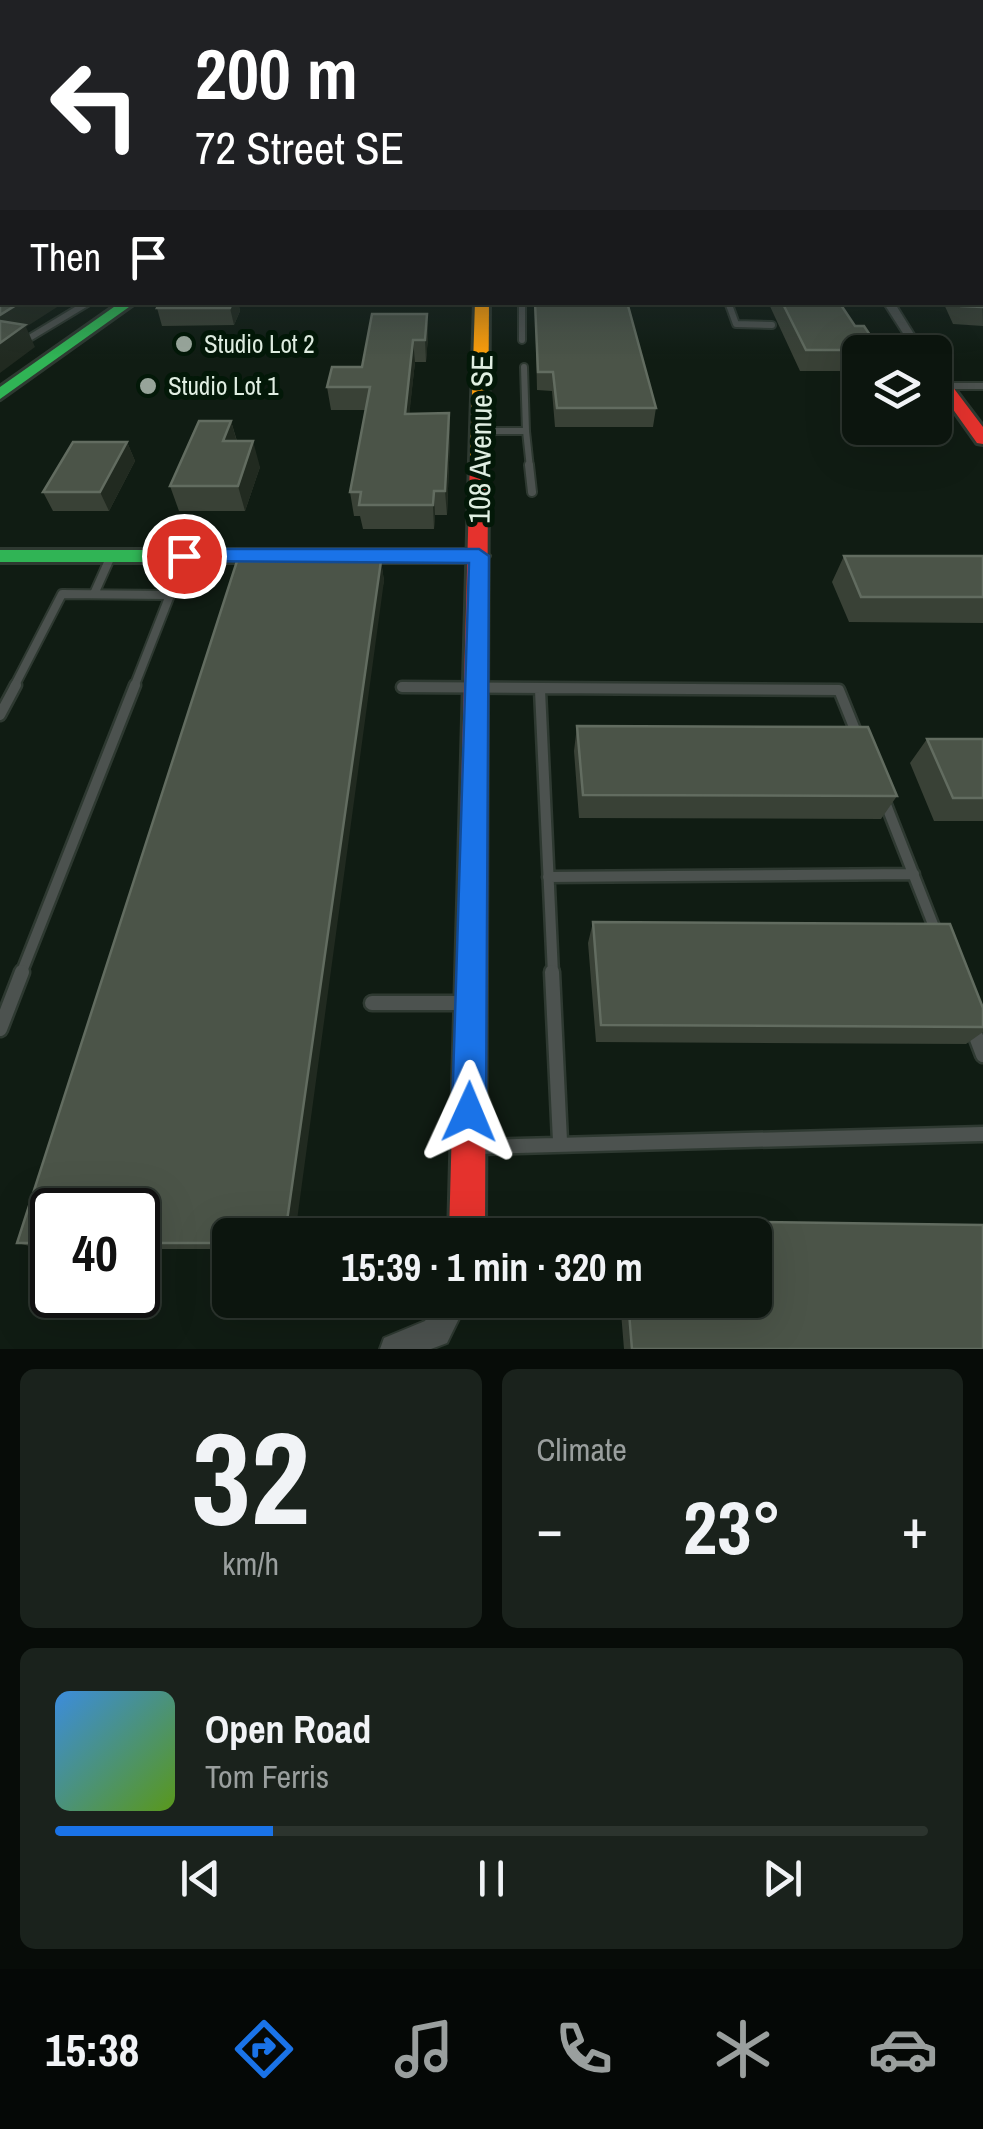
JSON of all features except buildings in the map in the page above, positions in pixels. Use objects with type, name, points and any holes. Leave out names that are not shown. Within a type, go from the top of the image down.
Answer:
[{"type":"street","points":[[0,394],[126,305]]},
{"type":"street","name":"108 Avenue SE","points":[[467,1218],[482,305]]},
{"type":"street","points":[[890,305],[908,335]]},
{"type":"street","points":[[952,396],[983,439]]},
{"type":"street","points":[[0,556],[479,556]]},
{"type":"street","points":[[395,1349],[436,1332],[443,1318]]},
{"type":"lane","points":[[31,337],[83,305]]},
{"type":"lane","points":[[522,305],[522,340]]},
{"type":"lane","points":[[729,305],[736,324],[772,326]]},
{"type":"lane","points":[[524,366],[532,492]]},
{"type":"lane","points":[[952,382],[983,386]]},
{"type":"lane","points":[[480,431],[526,431]]},
{"type":"lane","points":[[94,594],[111,556]]},
{"type":"lane","points":[[0,714],[62,594],[170,595],[0,1029]]},
{"type":"lane","points":[[402,688],[839,690],[862,745]]},
{"type":"lane","points":[[540,690],[560,1141]]},
{"type":"lane","points":[[876,782],[942,946]]},
{"type":"lane","points":[[548,877],[914,874]]},
{"type":"lane","points":[[372,1003],[471,1003]]},
{"type":"lane","points":[[969,1019],[983,1055]]},
{"type":"lane","points":[[469,1148],[560,1141],[983,1134]]},
{"type":"traffic: fast","points":[[0,394],[126,305]]},
{"type":"traffic: fast","points":[[0,556],[479,556]]},
{"type":"traffic: slow","points":[[479,460],[482,305]]},
{"type":"traffic: jam","points":[[952,396],[983,439]]},
{"type":"traffic: jam","points":[[467,1218],[479,460]]},
{"type":"place","name":"Studio Lot 2","points":[[184,344]]},
{"type":"place","name":"Studio Lot 1","points":[[148,386]]},
{"type":"route","points":[[184,556],[479,556],[469,1112]]}]
